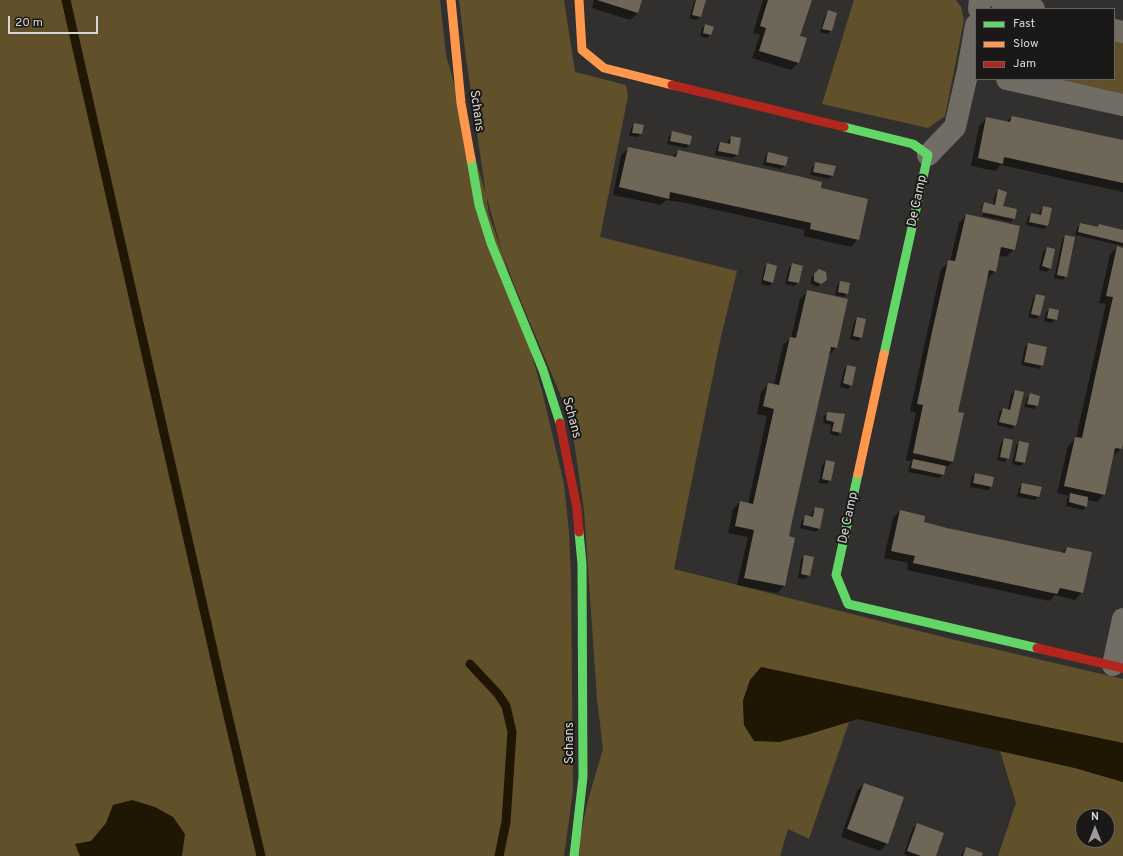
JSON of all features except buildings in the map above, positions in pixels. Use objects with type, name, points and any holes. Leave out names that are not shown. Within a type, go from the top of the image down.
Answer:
[{"type":"street","name":"Schans","points":[[451,0],[461,103],[479,205],[491,243],[543,370],[560,421],[577,510],[582,564],[584,740],[583,777],[574,856]]},
{"type":"street","points":[[579,0],[582,50],[604,68],[913,144],[928,155],[955,127],[972,71],[975,36]]},
{"type":"street","points":[[1000,0],[1030,8]]},
{"type":"street","points":[[1011,80],[1123,105]]},
{"type":"street","name":"De Camp","points":[[928,155],[836,575],[848,604],[1118,666]]},
{"type":"street","points":[[1118,666],[1123,619]]},
{"type":"shaded area","points":[[0,0],[440,0],[446,55],[542,391],[564,484],[569,532],[571,576],[573,791],[564,856],[0,856]]},
{"type":"shaded area","points":[[459,0],[564,0],[575,72],[626,85],[628,96],[600,237],[737,271],[720,341],[674,569],[947,638],[1123,679],[1123,743],[860,689],[750,680],[743,701],[744,725],[779,742],[849,722],[809,839],[788,829],[780,856],[576,856],[588,800],[603,749],[597,699],[584,510],[571,420],[514,285],[489,215]]},
{"type":"shaded area","points":[[854,0],[956,0],[961,7],[964,20],[945,116],[928,128],[822,104]]},
{"type":"shaded area","points":[[1115,39],[1123,42],[1123,94],[1060,80],[1115,80]]},
{"type":"shaded area","points":[[761,667],[1123,743],[1123,782],[1075,768],[858,719],[779,742],[754,741],[744,725],[743,701],[750,680]]},
{"type":"shaded area","points":[[1000,751],[1075,768],[1123,782],[1123,856],[998,856],[1016,803]]},
{"type":"shaded area","points":[[132,800],[155,807],[173,817],[185,834],[182,856],[80,856],[75,844],[91,841],[106,823],[113,805]]},
{"type":"waterway","points":[[66,0],[261,856]]},
{"type":"waterway","points":[[470,664],[498,694],[506,706],[512,732],[506,822],[499,856]]},
{"type":"traffic: fast","points":[[844,127],[913,144],[928,155],[884,354]]},
{"type":"traffic: fast","points":[[471,159],[479,205],[491,243],[543,370],[560,423]]},
{"type":"traffic: fast","points":[[858,474],[836,575],[848,604],[1037,648]]},
{"type":"traffic: fast","points":[[574,856],[583,777],[582,564],[579,532]]},
{"type":"traffic: slow","points":[[451,0],[461,103],[471,159]]},
{"type":"traffic: slow","points":[[579,0],[582,50],[604,68],[672,85]]},
{"type":"traffic: slow","points":[[858,474],[884,354]]},
{"type":"traffic: jam","points":[[672,85],[844,127]]},
{"type":"traffic: jam","points":[[560,423],[577,509],[579,532]]},
{"type":"traffic: jam","points":[[1037,648],[1123,668]]}]
